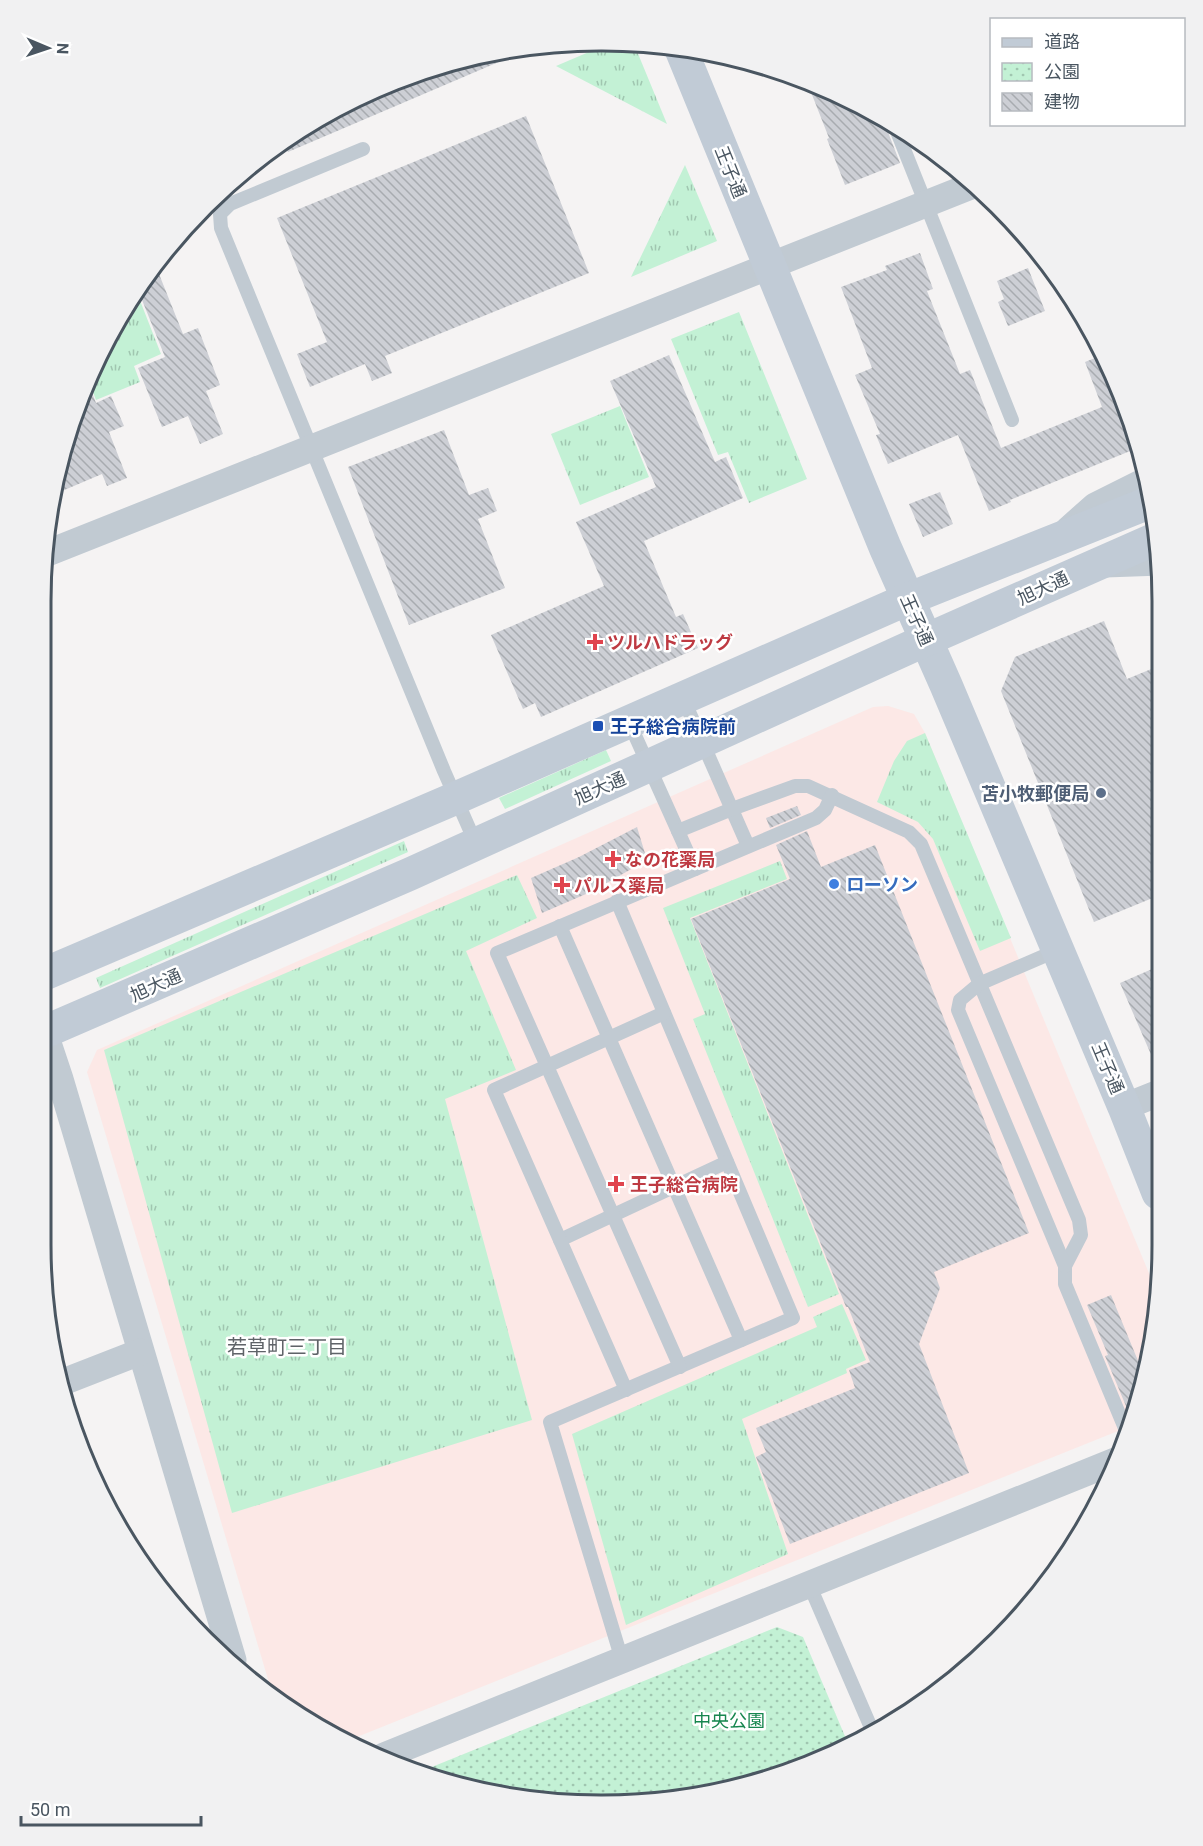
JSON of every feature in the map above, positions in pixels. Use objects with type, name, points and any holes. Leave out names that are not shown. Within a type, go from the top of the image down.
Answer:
[{"type":"street","name":"王子通","points":[[684,58],[885,548],[1058,950],[1152,1178]]},
{"type":"street","points":[[54,551],[965,189]]},
{"type":"street","points":[[1057,539],[1095,506],[1139,484]]},
{"type":"street","points":[[51,971],[456,798],[908,599],[1143,505]]},
{"type":"street","name":"旭大通","points":[[51,1027],[477,844],[1148,542]]},
{"type":"street","points":[[1094,565],[1151,562]]},
{"type":"street","points":[[51,1053],[230,1650]]},
{"type":"street","points":[[1124,1107],[1152,1095]]},
{"type":"street","points":[[68,1380],[140,1352]]},
{"type":"street","points":[[391,1753],[1106,1465]]},
{"type":"lane","points":[[900,140],[1012,420]]},
{"type":"lane","points":[[363,149],[230,204],[220,214],[221,228],[477,844]]},
{"type":"lane","points":[[683,698],[748,846]]},
{"type":"lane","points":[[629,722],[695,869]]},
{"type":"lane","points":[[678,831],[795,786],[808,786],[909,832],[921,844],[1079,1220],[1081,1235],[1065,1266]]},
{"type":"lane","points":[[680,1367],[497,953],[816,818],[825,810],[832,795]]},
{"type":"lane","points":[[617,902],[792,1318],[550,1422],[622,1660]]},
{"type":"lane","points":[[560,926],[741,1340]]},
{"type":"lane","points":[[1058,950],[979,984],[960,999],[958,1010],[1065,1266],[1065,1284],[1123,1422]]},
{"type":"lane","points":[[626,1390],[494,1090],[664,1012]]},
{"type":"lane","points":[[560,1240],[727,1162]]},
{"type":"lane","points":[[809,1584],[870,1725]]},
{"type":"shaded area","name":"王子総合病院","points":[[888,706],[914,714],[925,733],[1151,1278],[1141,1352],[1119,1430],[356,1737],[326,1721],[269,1683],[87,1072],[97,1050],[873,707]]},
{"type":"green space","points":[[590,51],[637,52],[667,124],[556,66]]},
{"type":"green space","points":[[685,165],[717,241],[631,277]]},
{"type":"green space","points":[[140,302],[161,354],[134,366],[140,382],[96,400],[93,391],[108,358]]},
{"type":"green space","points":[[739,312],[807,479],[749,503],[728,452],[718,455],[671,339]]},
{"type":"green space","points":[[620,406],[649,477],[580,505],[551,434]]},
{"type":"green space","points":[[925,733],[1011,938],[980,951],[933,839],[918,822],[877,802],[894,761],[907,741]]},
{"type":"green space","points":[[606,750],[611,761],[505,809],[499,798]]},
{"type":"green space","points":[[404,841],[408,852],[100,988],[96,978]]},
{"type":"green space","points":[[780,861],[787,879],[690,918],[839,1294],[808,1307],[693,1019],[705,1014],[663,908]]},
{"type":"green space","points":[[517,875],[537,918],[466,951],[516,1070],[445,1099],[532,1420],[232,1513],[104,1050]]},
{"type":"green space","points":[[842,1304],[866,1360],[846,1369],[847,1373],[742,1419],[788,1554],[626,1625],[572,1434],[817,1327],[813,1317]]},
{"type":"green space","name":"中央公園","points":[[777,1627],[803,1637],[846,1738],[778,1766],[744,1776],[709,1784],[638,1794],[565,1794],[530,1790],[494,1784],[430,1768]]},
{"type":"building","points":[[502,61],[288,152],[287,150],[326,125],[391,93],[459,70]]},
{"type":"building","points":[[811,93],[888,132],[900,163],[845,185],[827,139],[829,138]]},
{"type":"building","points":[[526,116],[589,273],[385,356],[392,373],[372,381],[365,364],[310,387],[297,354],[327,342],[277,218]]},
{"type":"building","points":[[920,253],[933,289],[927,291],[960,374],[970,370],[1001,448],[1102,407],[1085,362],[1095,358],[1110,391],[1131,451],[1010,500],[1011,502],[989,511],[958,435],[888,464],[876,435],[880,434],[855,375],[872,368],[841,287],[887,270],[885,266]]},
{"type":"building","points":[[1028,268],[1045,311],[1008,326],[998,302],[1004,299],[997,281]]},
{"type":"building","points":[[159,274],[183,334],[198,328],[220,385],[206,391],[223,434],[200,444],[188,416],[162,427],[138,368],[165,357],[142,299]]},
{"type":"building","points":[[669,355],[715,462],[726,457],[743,498],[644,541],[676,617],[683,614],[698,648],[541,717],[535,703],[523,709],[491,635],[604,586],[576,522],[656,487],[610,381]]},
{"type":"building","points":[[92,393],[96,403],[111,396],[124,426],[109,432],[127,478],[107,486],[102,474],[63,491],[80,425]]},
{"type":"building","points":[[444,430],[469,495],[488,488],[497,511],[478,519],[505,588],[409,625],[348,467]]},
{"type":"building","points":[[940,492],[953,524],[923,537],[909,504]]},
{"type":"building","name":"苫小牧郵便局","points":[[1104,621],[1127,679],[1152,669],[1152,898],[1094,922],[1001,691],[1015,657]]},
{"type":"building","points":[[797,806],[801,815],[770,828],[766,818]]},
{"type":"building","points":[[637,827],[647,860],[593,891],[542,913],[531,878],[579,857]]},
{"type":"building","points":[[807,831],[821,867],[875,845],[1029,1233],[934,1272],[940,1288],[919,1344],[969,1473],[790,1544],[756,1457],[766,1452],[756,1428],[855,1388],[849,1370],[870,1362],[691,919],[790,879],[776,845]]},
{"type":"building","points":[[1152,969],[1152,1057],[1120,983]]},
{"type":"building","points":[[1111,1295],[1139,1362],[1127,1408],[1105,1356],[1108,1355],[1087,1305]]},
{"type":"place","name":"ツルハドラッグ","points":[[595,642]]},
{"type":"place","name":"王子総合病院前","points":[[598,726]]},
{"type":"place","name":"苫小牧郵便局","points":[[1101,793]]},
{"type":"place","name":"なの花薬局","points":[[613,859]]},
{"type":"place","name":"ローソン","points":[[834,884]]},
{"type":"place","name":"パルス薬局","points":[[562,885]]},
{"type":"place","name":"王子総合病院","points":[[616,1184]]},
{"type":"district","name":"若草町三丁目","points":[[287,1347]]}]
